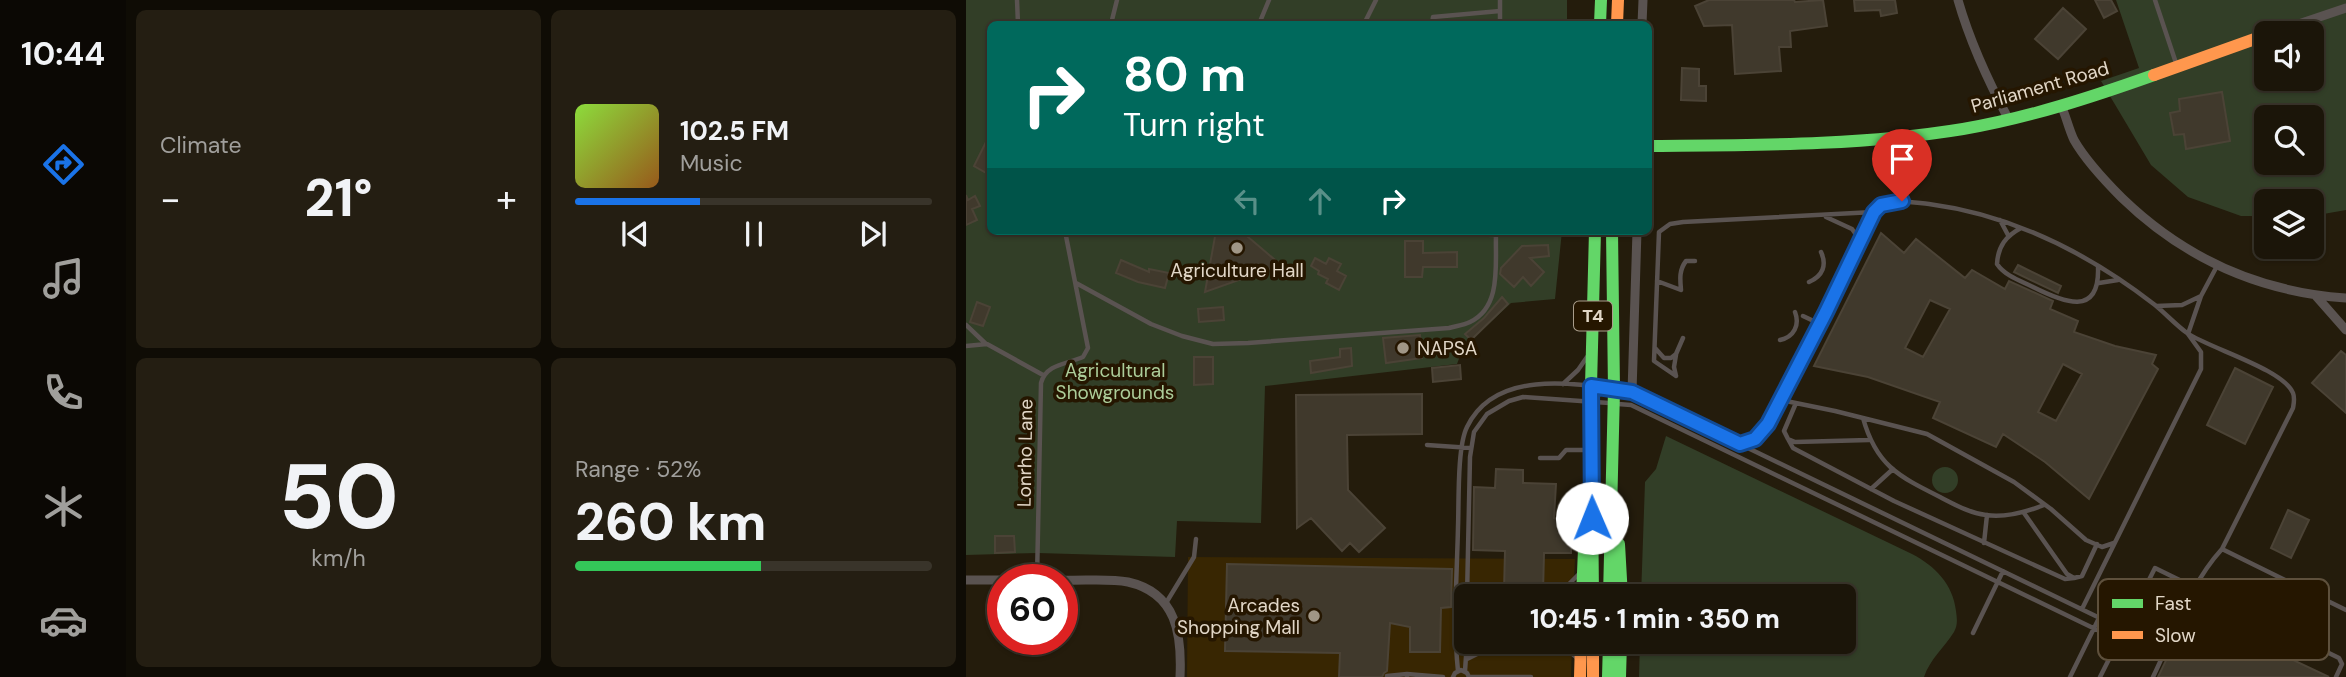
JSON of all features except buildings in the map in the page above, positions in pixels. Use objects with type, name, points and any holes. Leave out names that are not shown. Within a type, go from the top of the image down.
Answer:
[{"type":"main road","points":[[1600,21],[1601,0]]},
{"type":"main road","points":[[1617,21],[1618,0]]},
{"type":"main road","name":"Parliament Road","points":[[1652,146],[1816,145],[1973,127],[2061,105],[2254,39]]},
{"type":"main road","name":"T4","points":[[1593,584],[1591,386],[1595,235]]},
{"type":"main road","name":"T4","points":[[1609,584],[1614,403],[1612,235]]},
{"type":"main road","name":"T4","points":[[1612,449],[1617,469],[1621,584]]},
{"type":"main road","name":"T4","points":[[1582,584],[1585,509],[1591,493]]},
{"type":"main road","points":[[1593,654],[1593,677]]},
{"type":"main road","points":[[1608,677],[1609,654]]},
{"type":"main road","points":[[1620,677],[1621,654]]},
{"type":"street","points":[[1642,21],[1643,0]]},
{"type":"street","points":[[1958,0],[1968,35],[2009,120]]},
{"type":"street","points":[[2308,21],[2346,8]]},
{"type":"street","points":[[2061,105],[2074,140],[2104,180],[2140,215],[2177,244],[2217,265],[2275,287],[2316,296],[2346,298]]},
{"type":"street","points":[[1632,392],[1637,235]]},
{"type":"street","points":[[2316,296],[2346,330]]},
{"type":"street","points":[[966,580],[987,580]]},
{"type":"street","points":[[1078,580],[1128,582],[1148,590],[1166,603],[1175,619],[1181,648],[1180,677]]},
{"type":"lane","points":[[1017,0],[1018,21]]},
{"type":"lane","points":[[1112,21],[1117,0]]},
{"type":"lane","points":[[1260,21],[1269,0]]},
{"type":"lane","points":[[1366,21],[1376,0]]},
{"type":"lane","points":[[1500,0],[1500,21]]},
{"type":"lane","points":[[2155,0],[2177,66]]},
{"type":"lane","points":[[1432,21],[1433,17],[1500,11]]},
{"type":"lane","points":[[1740,444],[1755,439],[1768,424],[1874,212],[1881,205],[1902,201],[1956,208],[1999,219],[2071,250],[2155,306],[2188,334],[2201,352],[2201,369],[2082,610]]},
{"type":"lane","points":[[1683,338],[1676,354],[1676,376],[1654,360],[1659,232],[1671,224],[1874,212]]},
{"type":"lane","points":[[1822,215],[1852,229],[1860,240]]},
{"type":"lane","points":[[1999,219],[2008,235]]},
{"type":"lane","points":[[2021,228],[2008,235],[1998,252],[1997,264],[2009,275],[2058,300],[2074,304],[2085,300],[2099,283],[2119,280]]},
{"type":"lane","name":"Lonrho Lane","points":[[1037,564],[1040,397],[1043,375],[1053,367],[1083,357],[1088,348],[1065,235]]},
{"type":"lane","points":[[1076,282],[1151,324],[1213,344],[1248,344],[1449,328],[1471,322],[1483,313],[1492,300],[1496,235]]},
{"type":"lane","points":[[1809,282],[1822,271],[1824,261],[1821,252]]},
{"type":"lane","points":[[1657,281],[1681,290],[1682,267],[1686,261],[1695,261]]},
{"type":"lane","points":[[2188,334],[2201,296],[2217,265]]},
{"type":"lane","points":[[2098,266],[2099,283]]},
{"type":"lane","points":[[2155,306],[2182,305],[2201,296]]},
{"type":"lane","points":[[1795,312],[1796,326]]},
{"type":"lane","points":[[1803,316],[1820,324]]},
{"type":"lane","points":[[1780,340],[1809,319]]},
{"type":"lane","points":[[966,325],[987,344],[1043,375]]},
{"type":"lane","points":[[2188,334],[2275,376],[2289,386],[2295,396],[2293,408],[2222,549],[2199,579]]},
{"type":"lane","points":[[966,346],[987,344]]},
{"type":"lane","points":[[1655,348],[1664,358],[1671,358],[1676,354]]},
{"type":"lane","points":[[1562,385],[1578,370],[1592,349]]},
{"type":"lane","points":[[1457,584],[1463,447],[1466,429],[1475,414],[1488,401],[1504,391],[1525,385],[1591,386],[1632,392],[2098,618]]},
{"type":"lane","points":[[1631,405],[1632,392]]},
{"type":"lane","points":[[1467,584],[1471,448],[1474,432],[1488,414],[1508,401],[1523,397],[1591,401],[1631,405],[2098,631]]},
{"type":"lane","points":[[1781,400],[1927,434],[2014,482],[2086,540],[2102,547],[2115,543]]},
{"type":"lane","points":[[1796,403],[1784,431],[1793,448],[1984,543],[2065,579],[2082,576],[2097,544]]},
{"type":"lane","points":[[1862,418],[1869,440],[1899,476],[1964,509],[1987,515],[2024,513],[2045,505]]},
{"type":"lane","points":[[1788,439],[1795,442],[1869,440]]},
{"type":"lane","points":[[1427,445],[1471,448]]},
{"type":"lane","points":[[1540,457],[1559,458],[1566,450],[1591,450]]},
{"type":"lane","points":[[1871,489],[1893,469]]},
{"type":"lane","points":[[2024,513],[2067,574],[2074,578]]},
{"type":"lane","points":[[1984,543],[1987,515]]},
{"type":"lane","points":[[1166,603],[1194,557],[1196,539]]},
{"type":"lane","points":[[2222,549],[2283,579]]},
{"type":"lane","points":[[2149,579],[2155,568],[2178,579]]},
{"type":"lane","points":[[1569,584],[1583,570]]},
{"type":"lane","points":[[1973,633],[2003,571]]},
{"type":"lane","points":[[2329,602],[2346,610]]},
{"type":"lane","points":[[2070,677],[2098,620]]},
{"type":"lane","points":[[2329,652],[2340,657],[2344,665],[2336,677]]},
{"type":"lane","points":[[1453,677],[1458,671],[1457,654]]},
{"type":"lane","points":[[1467,654],[1467,675]]},
{"type":"lane","points":[[1467,659],[1477,654]]},
{"type":"lane","points":[[1567,654],[1580,670]]},
{"type":"lane","points":[[2099,677],[2108,660]]},
{"type":"lane","points":[[2153,677],[2161,660]]},
{"type":"lane","points":[[1458,671],[1467,675],[1531,677]]},
{"type":"lane","points":[[1387,676],[1443,677]]},
{"type":"shaded area","points":[[1188,557],[1575,559],[1574,584],[1454,584],[1454,654],[1572,654],[1571,677],[1187,677]]},
{"type":"green space","name":"Agricultural Showgrounds","points":[[966,0],[1567,0],[1567,21],[987,21],[987,235],[1562,235],[1555,299],[1511,303],[1463,348],[1457,364],[1265,386],[1261,523],[1177,521],[1175,557],[1038,553],[966,555]]},
{"type":"green space","points":[[2116,0],[2346,0],[2346,210],[2324,214],[2324,189],[2254,189],[2254,216],[2241,216],[2188,197],[2151,165],[2101,81],[2139,68]]},
{"type":"green space","points":[[1666,436],[1912,554],[1935,570],[1947,584],[1956,611],[1957,624],[1954,632],[1933,659],[1924,677],[1639,677],[1640,654],[1856,654],[1856,584],[1641,584],[1645,482],[1656,469]]},
{"type":"green space","points":[[1945,467],[1954,471],[1958,480],[1954,489],[1945,493],[1936,489],[1932,480],[1936,471]]},
{"type":"traffic: fast","points":[[1600,21],[1601,0]]},
{"type":"traffic: fast","points":[[1652,146],[1806,143],[1924,135],[2036,113],[2154,75]]},
{"type":"traffic: fast","points":[[1593,584],[1591,386],[1595,235]]},
{"type":"traffic: fast","points":[[1609,584],[1614,390],[1612,235]]},
{"type":"traffic: fast","points":[[1619,544],[1621,584]]},
{"type":"traffic: fast","points":[[1583,584],[1584,549]]},
{"type":"traffic: fast","points":[[1608,677],[1609,654]]},
{"type":"traffic: fast","points":[[1620,677],[1621,654]]},
{"type":"traffic: slow","points":[[1617,21],[1618,0]]},
{"type":"traffic: slow","points":[[2154,75],[2254,39]]},
{"type":"traffic: slow","points":[[1580,677],[1581,654]]},
{"type":"traffic: slow","points":[[1593,654],[1593,677]]},
{"type":"place","name":"Agriculture Hall","points":[[1237,248]]},
{"type":"place","name":"NAPSA","points":[[1403,348]]},
{"type":"place","name":"Arcades Shopping Mall","points":[[1314,616]]},
{"type":"route","points":[[1592,518],[1591,386],[1632,392],[1740,444],[1755,439],[1768,424],[1874,212],[1881,205],[1902,201]]}]
